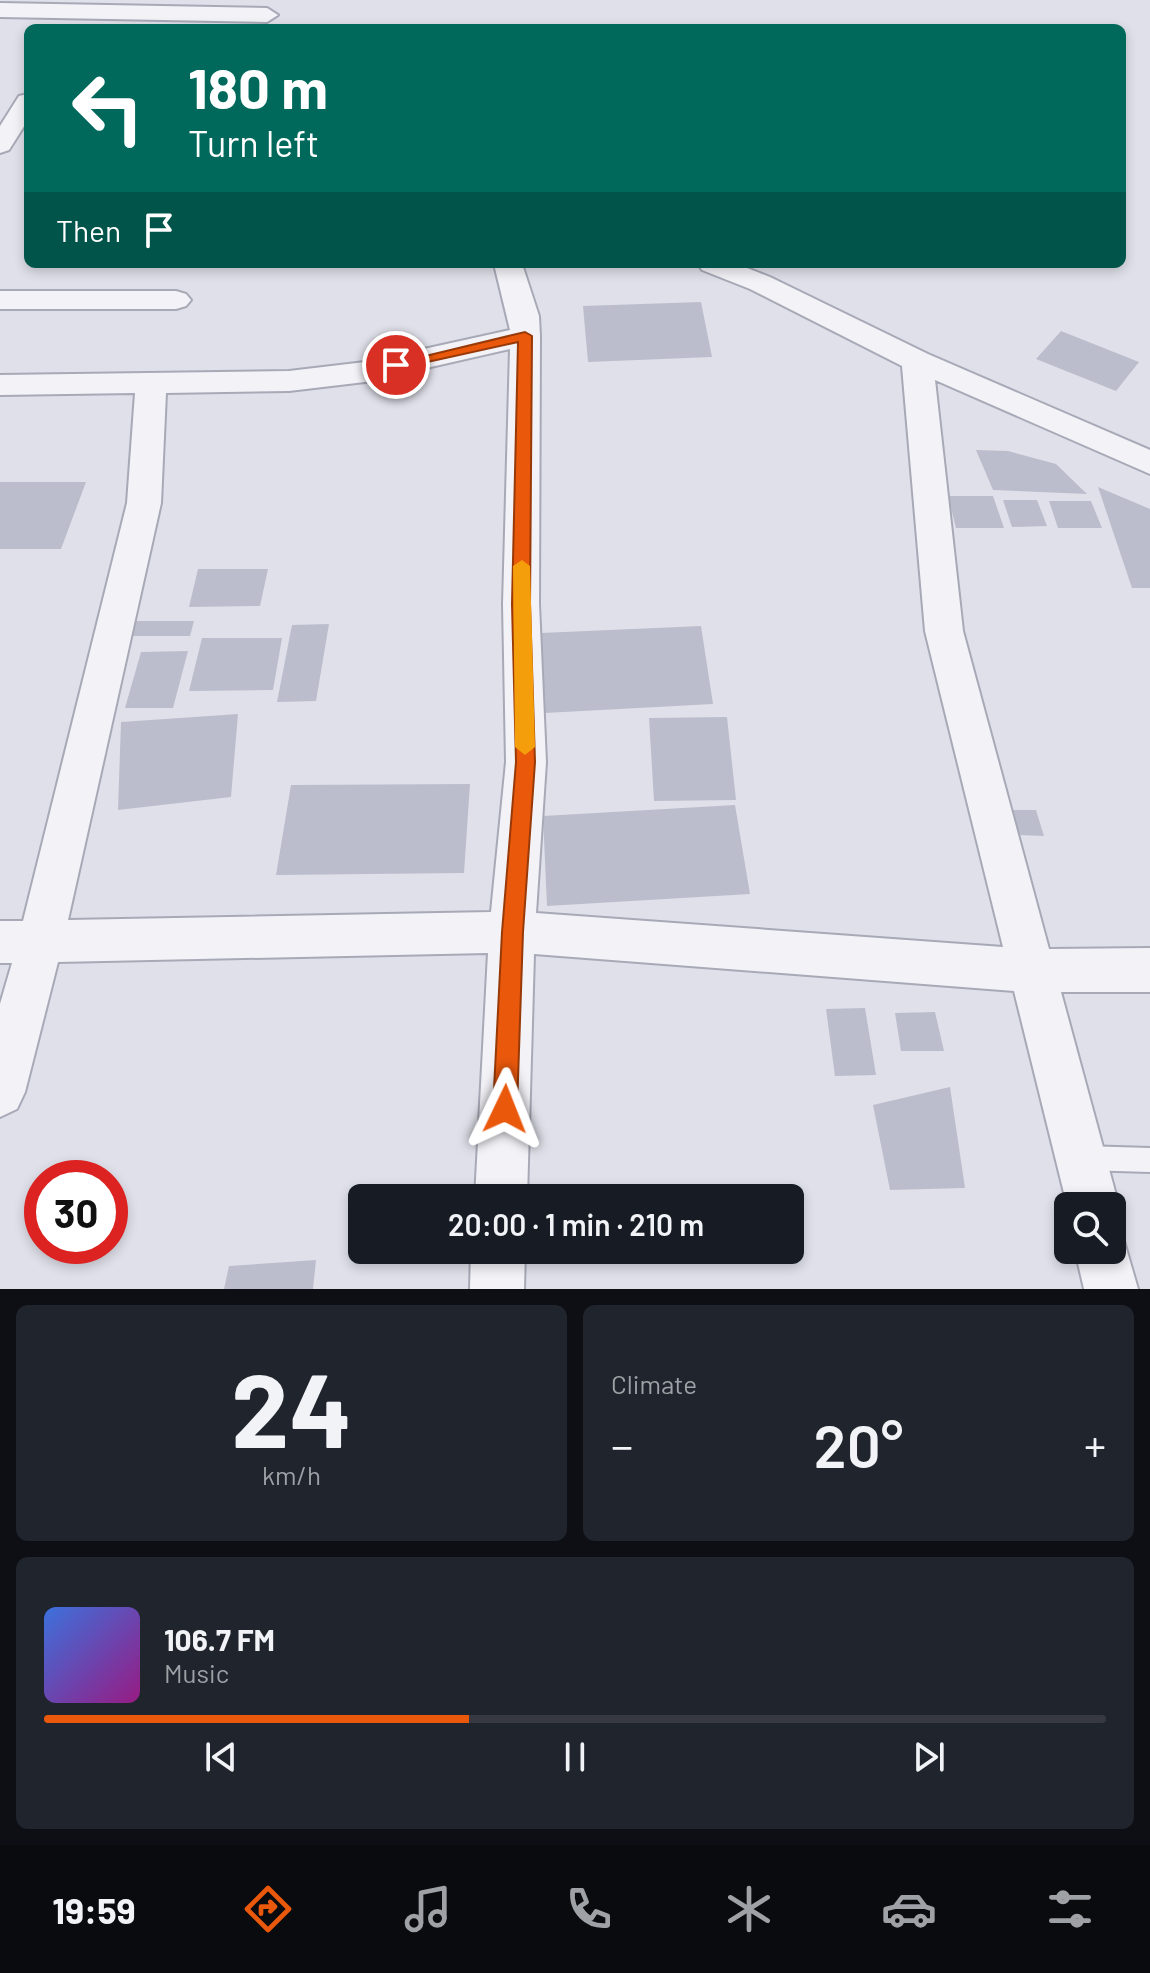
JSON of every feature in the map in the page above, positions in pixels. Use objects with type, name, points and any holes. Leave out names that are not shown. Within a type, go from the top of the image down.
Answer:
[{"type":"street","points":[[0,10],[267,15]]},
{"type":"street","points":[[0,145],[24,107]]},
{"type":"street","points":[[502,1184],[512,932],[526,762],[521,619],[525,336],[524,316],[509,268]]},
{"type":"street","points":[[722,268],[760,283],[917,361],[1150,463]]},
{"type":"street","points":[[0,300],[176,300]]},
{"type":"street","points":[[0,385],[289,381],[365,372],[525,336]]},
{"type":"street","points":[[917,361],[944,631],[1090,1192]]},
{"type":"street","points":[[0,1092],[20,942],[144,503],[151,384]]},
{"type":"street","points":[[20,942],[512,932],[1033,971],[1150,970]]},
{"type":"street","points":[[497,1289],[498,1264]]},
{"type":"street","points":[[1105,1264],[1111,1289]]},
{"type":"lane","points":[[1083,1158],[1150,1160]]},
{"type":"building","points":[[701,302],[712,357],[588,362],[583,306]]},
{"type":"building","points":[[1061,331],[1139,362],[1116,391],[1036,359]]},
{"type":"building","points":[[976,450],[1008,451],[1056,464],[1087,494],[993,490]]},
{"type":"building","points":[[0,482],[86,482],[61,549],[0,549]]},
{"type":"building","points":[[1098,487],[1150,509],[1150,588],[1132,588]]},
{"type":"building","points":[[948,496],[993,496],[1004,528],[956,528]]},
{"type":"building","points":[[1003,500],[1037,500],[1047,526],[1012,527]]},
{"type":"building","points":[[1049,501],[1091,501],[1102,528],[1058,528]]},
{"type":"building","points":[[198,569],[268,569],[260,606],[189,607]]},
{"type":"building","points":[[133,621],[194,621],[190,636],[128,636]]},
{"type":"building","points":[[329,624],[316,701],[277,702],[292,625]]},
{"type":"building","points":[[701,626],[713,704],[545,713],[541,633]]},
{"type":"building","points":[[202,638],[282,638],[273,690],[189,691]]},
{"type":"building","points":[[188,651],[173,708],[125,708],[141,652]]},
{"type":"building","points":[[238,714],[231,797],[118,810],[121,722]]},
{"type":"building","points":[[727,717],[736,800],[654,801],[649,718]]},
{"type":"building","points":[[470,784],[464,873],[276,875],[291,785]]},
{"type":"building","points":[[735,805],[750,894],[547,906],[543,816]]},
{"type":"building","points":[[1010,810],[1036,810],[1044,836],[1018,835]]},
{"type":"building","points":[[865,1008],[876,1075],[835,1076],[826,1009]]},
{"type":"building","points":[[935,1012],[944,1051],[901,1051],[895,1013]]},
{"type":"building","points":[[950,1087],[965,1188],[890,1190],[873,1105]]},
{"type":"building","points":[[316,1260],[313,1289],[224,1289],[229,1266]]},
{"type":"slow traffic","points":[[522,566],[525,747]]},
{"type":"route","points":[[396,365],[525,336],[521,604],[526,762],[512,932],[505,1109]]}]
